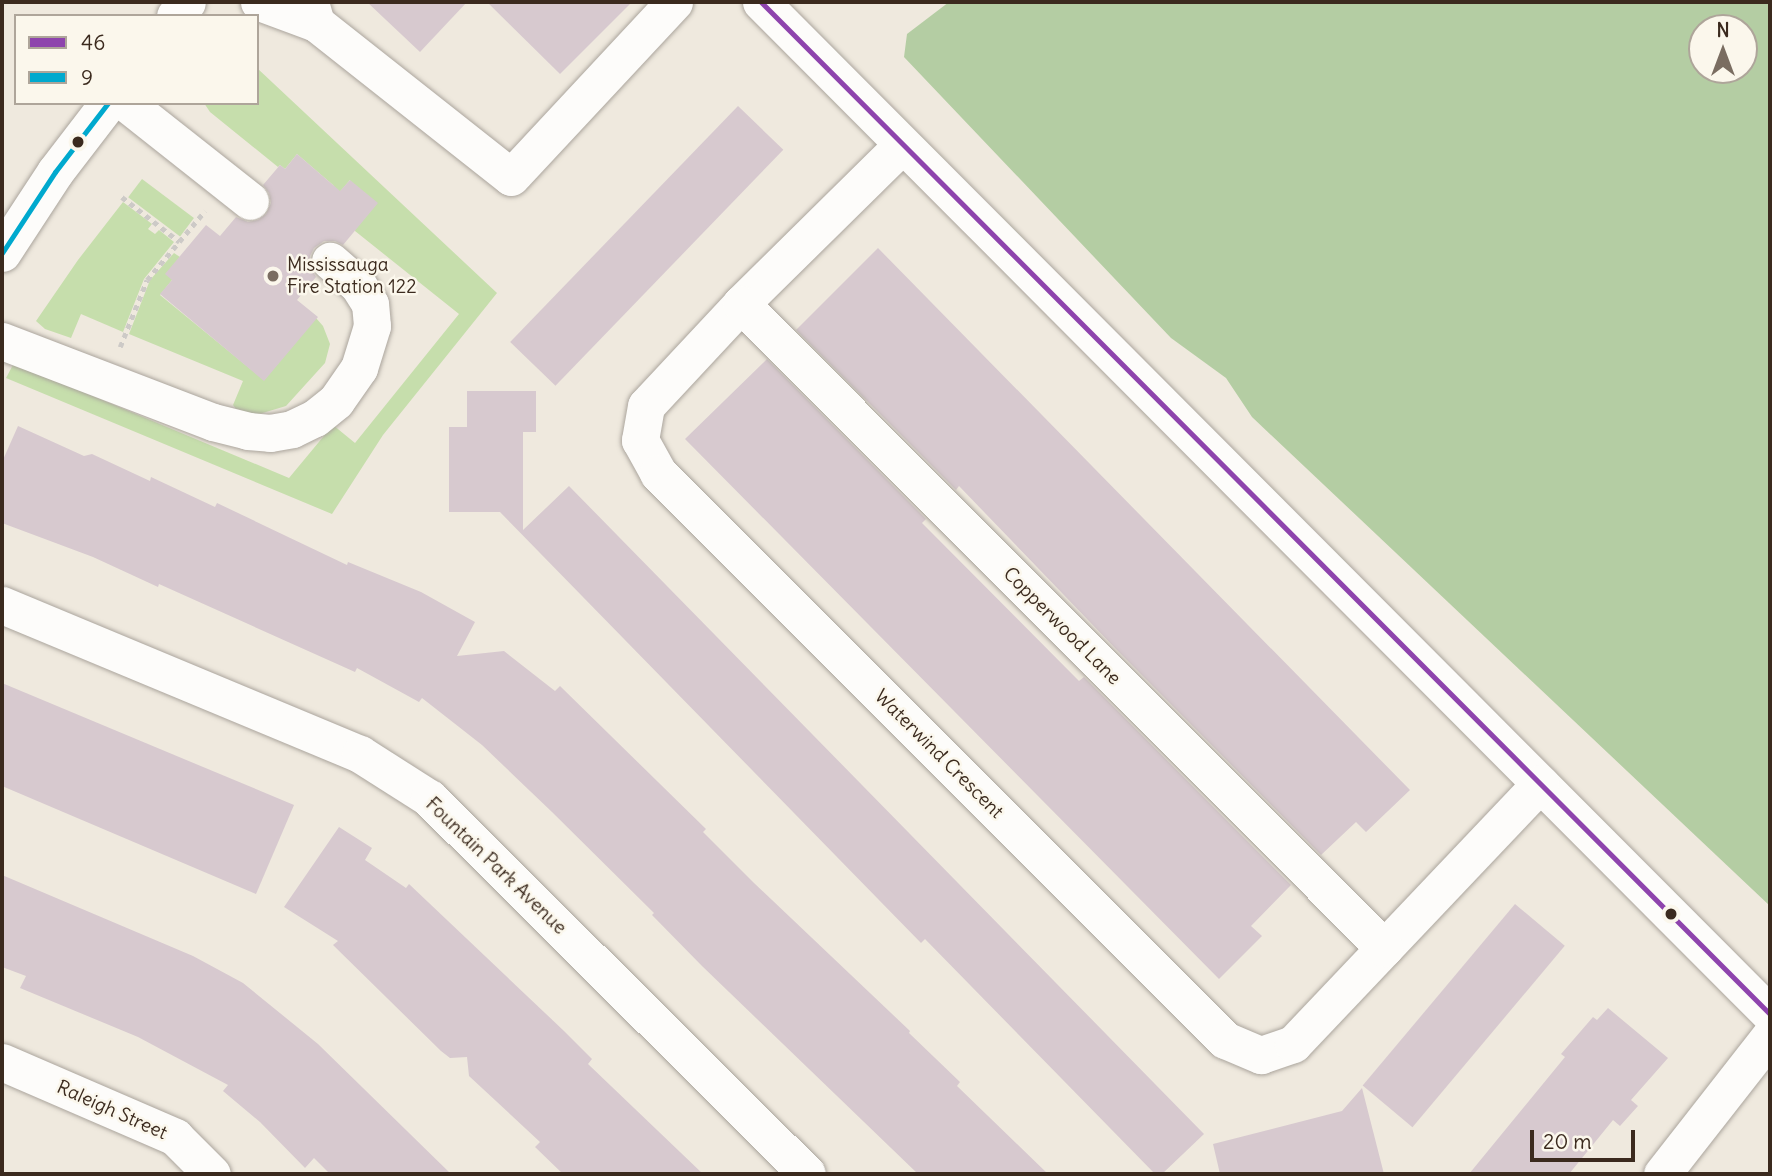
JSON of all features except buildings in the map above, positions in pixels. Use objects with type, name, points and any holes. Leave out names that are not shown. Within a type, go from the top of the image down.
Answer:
[{"type":"street","points":[[260,2],[313,12],[510,177],[674,2]]},
{"type":"street","points":[[761,2],[1770,1014]]},
{"type":"street","points":[[2,253],[55,172],[106,105]]},
{"type":"street","points":[[130,105],[239,192]]},
{"type":"street","name":"Waterwind Crescent","points":[[902,145],[741,304],[646,406],[640,440],[657,473],[1225,1040],[1261,1055],[1293,1044],[1540,784]]},
{"type":"street","points":[[2,341],[213,422],[248,431],[270,433],[292,429],[315,418],[335,401],[359,369],[372,326],[370,304],[358,285],[330,261]]},
{"type":"street","name":"Copperwood Lane","points":[[741,304],[1384,948]]},
{"type":"street","name":"Fountain Park Avenue","points":[[2,606],[360,754],[429,798],[807,1174]]},
{"type":"street","points":[[1662,1174],[1770,1037]]},
{"type":"street","name":"Raleigh Street","points":[[2,1062],[175,1137],[212,1174]]},
{"type":"path","points":[[106,381],[147,280],[179,242],[239,192]]},
{"type":"path","points":[[122,197],[179,242]]},
{"type":"green space","points":[[949,2],[1770,2],[1770,906],[1252,417],[1226,378],[1171,338],[904,57],[907,34]]},
{"type":"green space","points":[[259,70],[497,293],[383,435],[332,514],[6,378],[14,363],[289,478],[333,425],[355,443],[459,314],[355,231],[350,180],[338,194],[333,185],[297,154],[285,169],[280,165],[278,167],[210,112],[205,105],[259,105]]},
{"type":"green space","points":[[142,179],[194,218],[180,236],[128,197]]},
{"type":"green space","points":[[123,202],[152,224],[148,229],[155,234],[159,230],[174,242],[144,279],[123,332],[81,314],[71,338],[45,329],[36,321]]},
{"type":"green space","points":[[174,253],[180,257],[172,280],[160,295],[264,380],[316,318],[323,326],[330,344],[325,363],[286,406],[256,415],[236,409],[233,405],[243,381],[129,334],[150,280]]},
{"type":"transit line","name":"46","points":[[761,2],[1770,1014]]},
{"type":"transit line","name":"9","points":[[2,253],[55,172],[106,105]]},
{"type":"place","name":"Mississauga Fire Station 122","points":[[273,276]]}]
